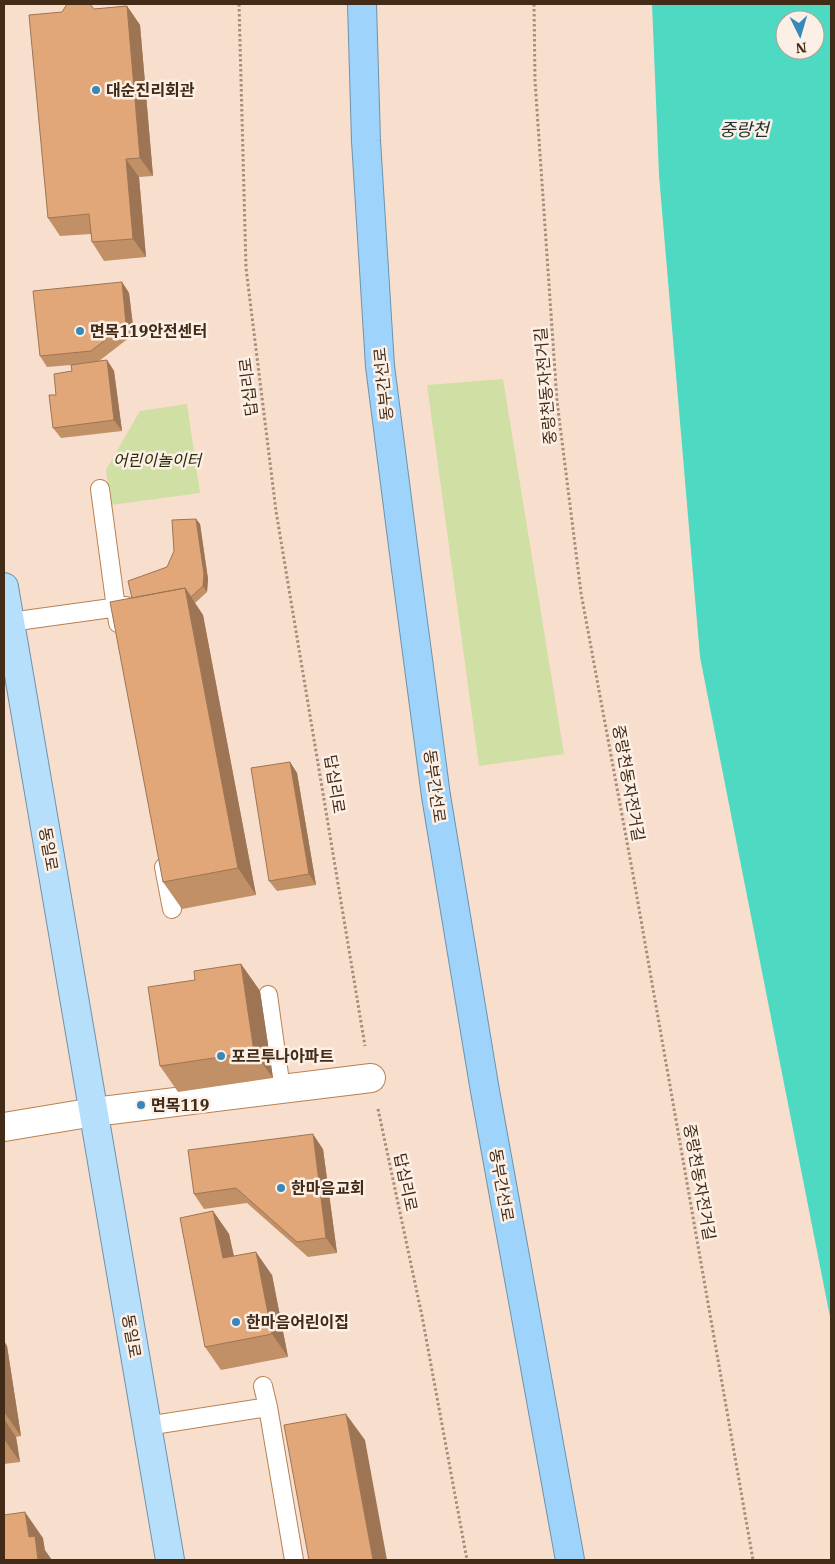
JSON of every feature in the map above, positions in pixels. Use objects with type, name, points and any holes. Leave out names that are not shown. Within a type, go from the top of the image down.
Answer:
[{"type":"highway","name":"동부간선로","points":[[362,4],[366,141],[380,366],[408,589],[436,796],[485,1091],[570,1560]]},
{"type":"main road","name":"동일로","points":[[4,587],[170,1560]]},
{"type":"street","points":[[4,1127],[94,1112],[371,1078]]},
{"type":"lane","points":[[100,489],[115,607],[121,637]]},
{"type":"lane","points":[[10,622],[141,604]]},
{"type":"lane","points":[[161,851],[172,909]]},
{"type":"lane","points":[[268,995],[281,1090]]},
{"type":"lane","points":[[264,1386],[294,1560]]},
{"type":"lane","points":[[147,1426],[268,1407]]},
{"type":"path","name":"답십리로","points":[[239,4],[246,268],[276,511],[362,1034],[422,1316],[467,1560]]},
{"type":"path","name":"중랑천동자전거길","points":[[534,4],[535,82],[557,401],[582,593],[753,1560]]},
{"type":"green space","points":[[503,379],[564,754],[479,766],[427,385]]},
{"type":"green space","name":"어린이놀이터","points":[[187,404],[200,493],[111,505],[106,470],[140,411]]},
{"type":"water","name":"중랑천","points":[[652,4],[831,4],[831,1322],[700,657],[659,175]]},
{"type":"building","name":"대순진리회관","points":[[67,4],[90,4],[94,9],[127,6],[140,158],[126,159],[133,239],[92,242],[89,214],[48,218],[29,15],[62,12]]},
{"type":"building","points":[[122,282],[126,324],[91,351],[40,356],[33,291]]},
{"type":"building","points":[[107,360],[114,420],[53,428],[49,395],[56,395],[54,374],[72,371],[71,365]]},
{"type":"building","points":[[196,519],[204,574],[203,586],[191,597],[185,588],[132,598],[128,581],[167,567],[174,551],[172,520]]},
{"type":"building","points":[[185,588],[238,868],[163,882],[110,602]]},
{"type":"building","points":[[290,762],[309,874],[269,881],[251,768]]},
{"type":"building","points":[[241,964],[254,1052],[160,1066],[148,987],[195,980],[194,971]]},
{"type":"building","points":[[313,1134],[326,1238],[297,1242],[236,1188],[194,1194],[188,1150]]},
{"type":"building","points":[[213,1211],[223,1258],[256,1252],[272,1334],[205,1347],[180,1218]]},
{"type":"building","points":[[346,1414],[373,1560],[309,1560],[284,1425]]},
{"type":"building","points":[[25,1512],[29,1537],[35,1536],[38,1560],[4,1560],[4,1515]]},
{"type":"place","name":"대순진리회관","points":[[96,90]]},
{"type":"place","name":"면목119안전센터","points":[[80,331]]},
{"type":"place","name":"포르투나아파트","points":[[221,1056]]},
{"type":"place","name":"면목119","points":[[141,1105]]},
{"type":"place","name":"한마음교회","points":[[281,1188]]},
{"type":"place","name":"한마음어린이집","points":[[236,1322]]}]
